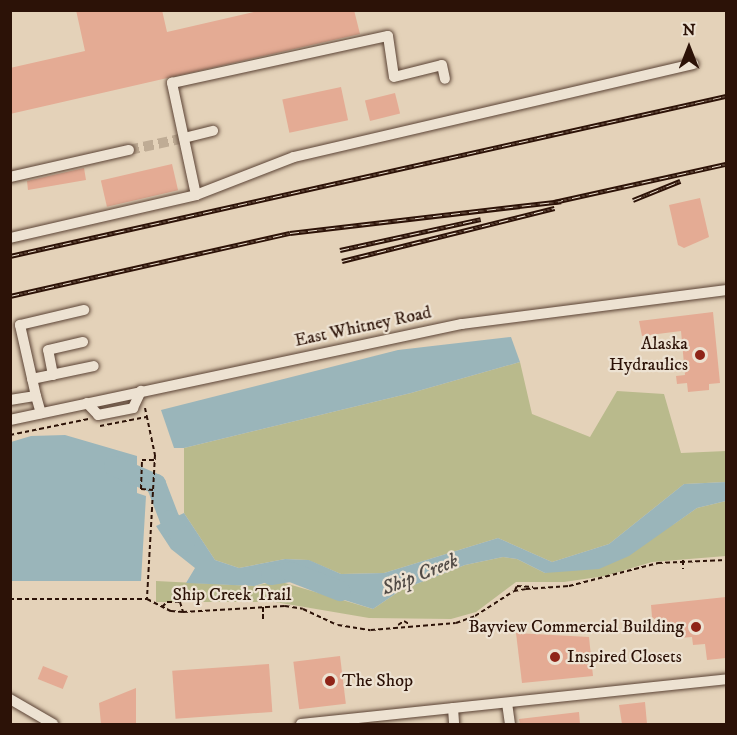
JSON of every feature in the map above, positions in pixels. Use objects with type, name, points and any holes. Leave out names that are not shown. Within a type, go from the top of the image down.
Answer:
[{"type":"street","points":[[196,195],[172,83],[388,36],[394,77],[442,65],[445,79]]},
{"type":"street","points":[[10,238],[196,195],[294,157],[693,64]]},
{"type":"street","points":[[184,138],[213,131]]},
{"type":"street","points":[[10,177],[129,150]]},
{"type":"street","name":"East Whitney Road","points":[[10,420],[462,324],[726,290]]},
{"type":"street","points":[[41,413],[20,325],[84,310]]},
{"type":"street","points":[[53,375],[48,350],[83,342]]},
{"type":"street","points":[[32,379],[94,366]]},
{"type":"street","points":[[10,400],[36,396]]},
{"type":"street","points":[[304,724],[399,719],[453,708],[726,679]]},
{"type":"street","points":[[10,699],[53,724]]},
{"type":"street","points":[[507,703],[510,724]]},
{"type":"street","points":[[453,708],[454,724]]},
{"type":"path","points":[[142,391],[155,455],[147,599]]},
{"type":"path","points":[[10,435],[90,419],[102,428],[146,417]]},
{"type":"path","points":[[153,489],[141,489],[142,460],[155,460]]},
{"type":"path","points":[[683,560],[683,569]]},
{"type":"path","name":"Ship Creek Trail","points":[[10,598],[147,599],[162,607],[183,612],[263,607],[303,609],[338,625],[356,628],[456,623],[475,616],[514,591],[569,586],[683,560],[726,560]]},
{"type":"path","points":[[162,607],[167,602],[180,602],[183,612]]},
{"type":"path","points":[[263,607],[264,621]]},
{"type":"green space","points":[[520,362],[532,414],[590,437],[617,391],[664,394],[681,453],[726,451],[726,482],[684,484],[609,544],[552,562],[498,538],[384,573],[341,574],[308,560],[285,559],[239,568],[215,560],[184,513],[184,448],[411,393]]},
{"type":"green space","points":[[726,501],[726,556],[652,562],[605,576],[564,582],[516,582],[476,612],[451,619],[369,618],[275,602],[156,602],[156,581],[254,586],[278,581],[373,609],[401,590],[465,565],[503,557],[517,559],[545,573],[674,524],[697,508]]},
{"type":"water","points":[[511,337],[520,362],[411,393],[184,448],[174,448],[161,410],[398,350]]},
{"type":"water","points":[[65,435],[137,456],[137,493],[146,496],[141,581],[11,581],[11,442],[31,436]]},
{"type":"water","points":[[726,482],[726,501],[697,508],[629,556],[599,569],[545,573],[517,559],[503,557],[465,565],[401,590],[373,609],[341,599],[303,572],[254,586],[186,583],[195,568],[171,549],[156,526],[184,513],[215,560],[239,568],[285,559],[309,560],[341,574],[384,573],[498,538],[552,562],[609,544],[684,484]]},
{"type":"building","points":[[76,10],[162,10],[167,32],[263,10],[354,10],[360,34],[10,114],[10,68],[85,51]]},
{"type":"building","points":[[341,87],[348,120],[289,133],[282,99]]},
{"type":"building","points":[[395,93],[400,113],[370,121],[365,100]]},
{"type":"building","points":[[172,164],[178,190],[107,207],[101,180]]},
{"type":"building","points":[[84,168],[86,180],[28,190],[27,181]]},
{"type":"building","points":[[700,198],[709,237],[684,248],[678,245],[669,205]]},
{"type":"building","name":"Alaska Hydraulics","points":[[713,312],[720,383],[709,384],[709,390],[688,392],[687,383],[677,384],[676,376],[685,375],[681,331],[642,336],[639,321]]},
{"type":"building","name":"Bayview Commercial Building","points":[[726,597],[726,658],[707,660],[705,644],[693,645],[692,637],[679,638],[652,617],[651,605]]},
{"type":"building","name":"Inspired Closets","points":[[516,633],[589,637],[593,676],[522,683]]},
{"type":"building","points":[[340,656],[346,704],[299,709],[293,662]]},
{"type":"building","points":[[269,664],[272,712],[176,719],[172,671]]},
{"type":"building","points":[[43,666],[68,676],[63,689],[38,679]]},
{"type":"building","points":[[136,688],[136,724],[101,724],[99,703]]},
{"type":"building","points":[[645,702],[647,724],[622,724],[619,705]]},
{"type":"building","points":[[579,712],[580,724],[520,724],[519,719]]},
{"type":"waterway","name":"Ship Creek","points":[[114,466],[156,484],[170,520],[185,542]]},
{"type":"waterway","name":"Ship Creek","points":[[271,575],[291,572],[340,591]]},
{"type":"tunnel","points":[[129,150],[184,138]]},
{"type":"railway","points":[[10,256],[726,96]]},
{"type":"railway","points":[[554,202],[726,164]]},
{"type":"railway","points":[[633,200],[680,181]]},
{"type":"railway","points":[[10,296],[290,233],[561,201]]},
{"type":"railway","points":[[342,261],[555,208]]},
{"type":"railway","points":[[340,250],[481,219]]},
{"type":"place","name":"Alaska Hydraulics","points":[[700,355]]},
{"type":"place","name":"Bayview Commercial Building","points":[[696,627]]},
{"type":"place","name":"Inspired Closets","points":[[555,657]]},
{"type":"place","name":"The Shop","points":[[330,681]]}]
